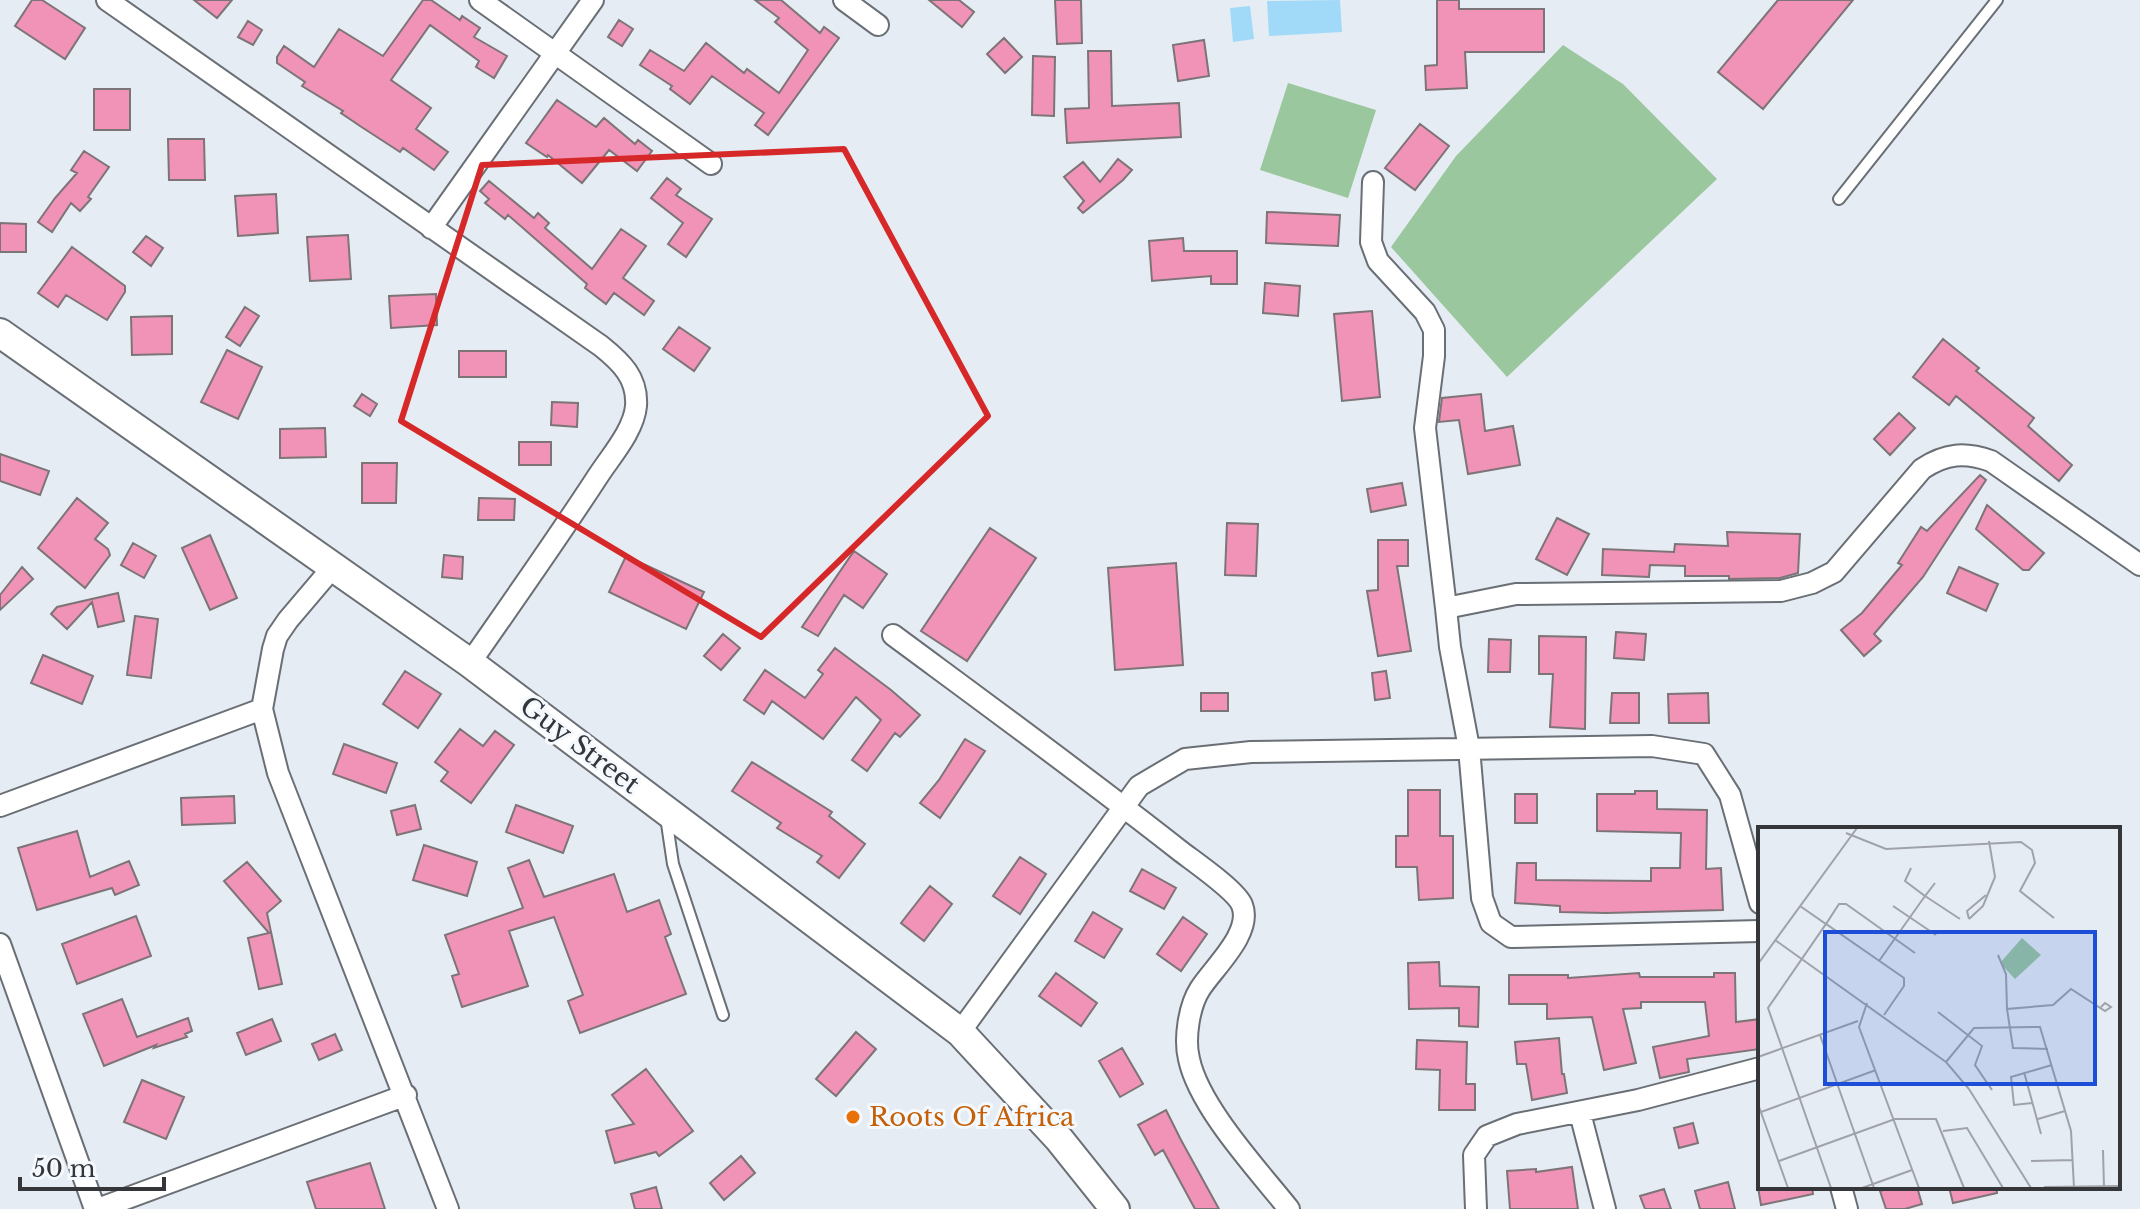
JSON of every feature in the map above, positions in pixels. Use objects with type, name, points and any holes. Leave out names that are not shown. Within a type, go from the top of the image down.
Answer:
[{"type":"street","points":[[107,0],[624,364],[633,381],[636,407],[628,428],[470,663]]},
{"type":"street","points":[[480,0],[711,164]]},
{"type":"street","points":[[431,228],[593,0]]},
{"type":"street","points":[[844,0],[878,25]]},
{"type":"street","points":[[1373,182],[1371,242],[1378,261],[1425,312],[1434,330],[1425,428],[1450,647],[1469,748],[1482,898],[1491,923],[1511,937],[1758,931]]},
{"type":"street","name":"Guy Street","points":[[0,333],[470,663],[960,1032],[1059,1139],[1115,1209]]},
{"type":"street","points":[[1446,608],[1516,594],[1781,591],[1812,583],[1834,572],[1922,469],[1936,459],[1956,454],[1991,461],[2140,565]]},
{"type":"street","points":[[333,567],[277,636],[262,709],[278,773],[448,1209]]},
{"type":"street","points":[[893,635],[1124,807],[1227,888],[1242,905],[1244,924],[1199,991],[1189,1020],[1188,1058],[1204,1096],[1289,1209]]},
{"type":"street","points":[[0,806],[262,709]]},
{"type":"street","points":[[960,1032],[1139,786],[1185,759],[1251,752],[1652,746],[1704,754],[1730,795],[1758,896]]},
{"type":"street","points":[[0,944],[96,1209],[406,1095]]},
{"type":"street","points":[[1476,1209],[1474,1155],[1487,1136],[1517,1124],[1638,1100],[1758,1069]]},
{"type":"street","points":[[1580,1113],[1605,1209]]},
{"type":"street","points":[[1842,1189],[1847,1209]]},
{"type":"lane","points":[[1839,199],[1997,0]]},
{"type":"lane","points":[[664,808],[673,864],[723,1015]]},
{"type":"highlighted area","points":[[844,149],[988,416],[761,637],[401,421],[482,165]]},
{"type":"green space","points":[[1563,45],[1623,84],[1717,179],[1507,377],[1391,247],[1456,156]]},
{"type":"green space","points":[[1288,83],[1376,110],[1348,198],[1260,170]]},
{"type":"water","points":[[1340,0],[1342,32],[1269,36],[1267,1]]},
{"type":"water","points":[[1250,6],[1254,39],[1233,42],[1230,8]]},
{"type":"building","points":[[32,0],[42,0],[85,28],[65,59],[15,26]]},
{"type":"building","points":[[194,0],[232,0],[217,18]]},
{"type":"building","points":[[423,0],[431,0],[460,20],[462,16],[480,28],[474,37],[507,56],[494,78],[476,67],[479,61],[430,25],[391,80],[431,108],[416,129],[448,152],[434,170],[403,148],[400,152],[360,126],[341,113],[343,111],[302,86],[305,82],[277,63],[284,46],[314,67],[339,29],[383,56]]},
{"type":"building","points":[[755,0],[781,0],[820,33],[824,27],[839,38],[768,135],[755,125],[764,113],[712,76],[690,104],[670,89],[672,86],[640,65],[650,50],[684,71],[706,43],[744,73],[747,69],[779,93],[808,50],[775,22],[779,18]]},
{"type":"building","points":[[929,0],[959,0],[974,12],[962,27]]},
{"type":"building","points":[[1055,0],[1081,0],[1082,43],[1057,44]]},
{"type":"building","points":[[1437,0],[1459,0],[1459,9],[1544,9],[1544,52],[1465,52],[1467,88],[1426,90],[1425,66],[1437,65]]},
{"type":"building","points":[[1778,0],[1853,0],[1763,109],[1718,72]]},
{"type":"building","points":[[619,20],[633,29],[622,46],[608,37]]},
{"type":"building","points":[[248,21],[262,30],[253,45],[238,37]]},
{"type":"building","points":[[1004,38],[1022,57],[1005,73],[987,54]]},
{"type":"building","points":[[1204,40],[1209,76],[1178,81],[1173,45]]},
{"type":"building","points":[[1088,51],[1111,51],[1112,106],[1179,103],[1181,137],[1067,143],[1065,109],[1089,108]]},
{"type":"building","points":[[1033,56],[1055,57],[1054,116],[1032,115]]},
{"type":"building","points":[[94,89],[130,89],[130,130],[94,130]]},
{"type":"building","points":[[557,100],[596,127],[604,118],[635,144],[638,140],[652,151],[637,171],[609,150],[582,183],[548,155],[526,143]]},
{"type":"building","points":[[1420,124],[1449,146],[1415,190],[1385,168]]},
{"type":"building","points":[[168,139],[204,139],[205,180],[169,180]]},
{"type":"building","points":[[84,151],[109,167],[88,197],[91,199],[80,211],[71,203],[52,232],[38,222],[77,173],[71,170]]},
{"type":"building","points":[[1118,159],[1132,170],[1083,213],[1078,208],[1084,201],[1064,177],[1083,162],[1100,182]]},
{"type":"building","points":[[667,178],[681,189],[676,195],[712,219],[686,257],[668,244],[683,223],[651,198]]},
{"type":"building","points":[[489,181],[534,218],[538,213],[549,223],[545,228],[592,269],[621,229],[646,246],[623,278],[654,301],[644,315],[614,293],[606,304],[508,215],[505,219],[485,203],[489,199],[480,191]]},
{"type":"building","points":[[276,194],[278,233],[238,236],[235,196]]},
{"type":"building","points":[[1267,212],[1340,215],[1338,246],[1266,243]]},
{"type":"building","points":[[0,223],[26,224],[26,252],[0,252]]},
{"type":"building","points":[[348,235],[351,279],[310,281],[307,237]]},
{"type":"building","points":[[146,236],[163,248],[151,266],[133,252]]},
{"type":"building","points":[[1183,238],[1184,251],[1237,251],[1237,284],[1211,284],[1211,276],[1152,281],[1149,241]]},
{"type":"building","points":[[72,247],[125,286],[125,292],[107,320],[66,295],[58,307],[38,293]]},
{"type":"building","points":[[1265,283],[1300,286],[1298,316],[1263,313]]},
{"type":"building","points":[[436,294],[437,325],[391,328],[389,296]]},
{"type":"building","points":[[245,307],[259,316],[240,346],[226,337]]},
{"type":"building","points":[[1372,311],[1380,397],[1342,401],[1334,314]]},
{"type":"building","points":[[172,316],[172,354],[132,355],[131,317]]},
{"type":"building","points":[[679,327],[710,348],[694,371],[663,349]]},
{"type":"building","points":[[1943,339],[1979,368],[1976,371],[2034,418],[2028,426],[2072,465],[2059,481],[1956,396],[1949,405],[1913,377]]},
{"type":"building","points":[[227,350],[262,367],[238,419],[201,402]]},
{"type":"building","points":[[459,351],[506,351],[506,377],[459,377]]},
{"type":"building","points":[[362,394],[377,404],[370,416],[354,406]]},
{"type":"building","points":[[1481,394],[1485,431],[1513,426],[1520,465],[1468,474],[1459,420],[1439,422],[1442,398]]},
{"type":"building","points":[[552,402],[578,403],[577,427],[551,425]]},
{"type":"building","points":[[1899,413],[1915,428],[1890,455],[1874,439]]},
{"type":"building","points":[[325,428],[326,457],[280,458],[280,429]]},
{"type":"building","points":[[519,442],[551,442],[551,465],[519,465]]},
{"type":"building","points":[[0,454],[49,471],[40,495],[0,481]]},
{"type":"building","points":[[362,463],[397,463],[396,503],[362,503]]},
{"type":"building","points":[[1980,475],[1986,480],[1923,577],[1874,634],[1881,641],[1864,656],[1841,630],[1862,613],[1902,565],[1898,563],[1921,527],[1927,531]]},
{"type":"building","points":[[1402,483],[1406,505],[1371,512],[1367,489]]},
{"type":"building","points":[[77,498],[108,523],[95,539],[108,549],[110,555],[85,588],[38,548]]},
{"type":"building","points":[[479,498],[515,499],[514,520],[478,520]]},
{"type":"building","points":[[1987,505],[2044,553],[2029,570],[2023,570],[1976,529]]},
{"type":"building","points":[[1557,518],[1589,534],[1567,575],[1536,559]]},
{"type":"building","points":[[1227,523],[1258,524],[1256,576],[1225,575]]},
{"type":"building","points":[[990,528],[1036,558],[967,661],[921,631]]},
{"type":"building","points":[[1727,532],[1800,534],[1798,573],[1780,578],[1729,579],[1729,576],[1685,576],[1685,566],[1650,565],[1649,577],[1602,575],[1603,549],[1674,552],[1675,544],[1728,546]]},
{"type":"building","points":[[210,535],[237,598],[210,610],[182,548]]},
{"type":"building","points":[[1378,540],[1408,540],[1408,566],[1397,566],[1411,651],[1378,656],[1367,591],[1378,590]]},
{"type":"building","points":[[133,543],[156,556],[144,578],[121,565]]},
{"type":"building","points":[[854,551],[887,574],[863,608],[844,595],[818,636],[802,627]]},
{"type":"building","points":[[444,555],[463,557],[462,579],[442,577]]},
{"type":"building","points":[[626,556],[704,592],[686,629],[609,592]]},
{"type":"building","points":[[1176,563],[1183,665],[1115,670],[1108,568]]},
{"type":"building","points":[[22,567],[33,579],[0,610],[0,595]]},
{"type":"building","points":[[1959,567],[1998,584],[1986,611],[1947,593]]},
{"type":"building","points":[[118,593],[124,621],[98,627],[92,602],[67,629],[51,614],[57,607]]},
{"type":"building","points":[[135,616],[158,619],[151,678],[127,675]]},
{"type":"building","points":[[1616,632],[1646,634],[1644,660],[1614,658]]},
{"type":"building","points":[[723,634],[740,648],[721,670],[704,656]]},
{"type":"building","points":[[1539,636],[1586,637],[1585,729],[1550,727],[1553,674],[1539,674]]},
{"type":"building","points":[[1489,639],[1511,640],[1510,672],[1488,672]]},
{"type":"building","points":[[835,648],[920,715],[900,737],[895,733],[867,771],[852,760],[881,720],[856,697],[823,739],[772,701],[764,714],[744,700],[765,670],[805,698],[823,674],[818,670]]},
{"type":"building","points":[[43,655],[93,676],[82,704],[31,683]]},
{"type":"building","points":[[405,671],[441,694],[418,728],[383,704]]},
{"type":"building","points":[[1386,671],[1390,698],[1375,700],[1372,673]]},
{"type":"building","points":[[1201,693],[1228,693],[1228,711],[1201,711]]},
{"type":"building","points":[[1612,693],[1639,693],[1639,723],[1610,723]]},
{"type":"building","points":[[1708,693],[1709,723],[1669,723],[1668,694]]},
{"type":"building","points":[[460,729],[483,746],[495,731],[514,745],[471,803],[441,781],[448,772],[435,762]]},
{"type":"building","points":[[965,739],[985,751],[940,818],[920,803]]},
{"type":"building","points":[[344,744],[397,763],[386,793],[333,774]]},
{"type":"building","points":[[752,762],[832,812],[829,816],[865,844],[839,878],[817,862],[822,856],[777,828],[781,823],[732,791]]},
{"type":"building","points":[[1408,790],[1440,790],[1440,836],[1453,836],[1453,898],[1419,900],[1417,867],[1396,867],[1396,836],[1408,836]]},
{"type":"building","points":[[1635,791],[1657,791],[1657,809],[1707,810],[1706,869],[1721,868],[1723,910],[1560,912],[1560,906],[1515,903],[1517,863],[1536,863],[1536,880],[1651,881],[1651,868],[1680,868],[1681,833],[1597,831],[1597,794],[1635,794]]},
{"type":"building","points":[[1515,794],[1537,794],[1537,823],[1515,823]]},
{"type":"building","points":[[234,796],[235,823],[182,825],[181,798]]},
{"type":"building","points":[[415,805],[421,829],[397,835],[391,811]]},
{"type":"building","points":[[516,805],[573,826],[563,853],[506,832]]},
{"type":"building","points":[[77,831],[90,877],[129,861],[139,885],[115,895],[112,888],[37,910],[18,848]]},
{"type":"building","points":[[424,845],[477,862],[467,896],[413,880]]},
{"type":"building","points":[[1020,857],[1046,874],[1020,914],[993,896]]},
{"type":"building","points":[[529,860],[544,897],[614,874],[627,912],[659,900],[671,934],[665,937],[686,994],[580,1033],[568,1001],[583,995],[554,917],[509,931],[528,986],[462,1007],[452,976],[459,974],[445,935],[523,908],[508,868]]},
{"type":"building","points":[[247,862],[281,901],[267,913],[282,984],[259,989],[248,938],[269,933],[224,881]]},
{"type":"building","points":[[1142,869],[1176,888],[1164,909],[1130,891]]},
{"type":"building","points":[[930,886],[952,904],[924,941],[901,923]]},
{"type":"building","points":[[1093,912],[1122,929],[1104,958],[1075,941]]},
{"type":"building","points":[[136,916],[151,956],[77,984],[62,944]]},
{"type":"building","points":[[1183,917],[1207,934],[1181,971],[1157,954]]},
{"type":"building","points":[[1439,962],[1440,986],[1479,987],[1478,1027],[1459,1026],[1459,1008],[1409,1009],[1408,963]]},
{"type":"building","points":[[1056,973],[1097,1003],[1081,1026],[1039,996]]},
{"type":"building","points":[[1639,973],[1640,977],[1714,977],[1714,973],[1735,973],[1736,1022],[1758,1019],[1758,1049],[1687,1059],[1689,1072],[1660,1078],[1653,1047],[1709,1036],[1705,1002],[1641,1002],[1641,1008],[1623,1009],[1636,1063],[1604,1070],[1592,1017],[1547,1019],[1547,1004],[1509,1004],[1509,975],[1568,975],[1568,978]]},
{"type":"building","points":[[122,999],[137,1037],[188,1018],[192,1031],[185,1034],[187,1037],[154,1048],[156,1045],[104,1066],[83,1014]]},
{"type":"building","points":[[272,1019],[281,1041],[246,1055],[237,1033]]},
{"type":"building","points":[[856,1032],[876,1049],[836,1096],[816,1079]]},
{"type":"building","points":[[335,1034],[342,1050],[319,1060],[312,1044]]},
{"type":"building","points":[[1559,1038],[1567,1093],[1532,1100],[1526,1064],[1517,1064],[1515,1042]]},
{"type":"building","points":[[1417,1040],[1467,1042],[1466,1084],[1475,1084],[1475,1110],[1439,1110],[1440,1070],[1416,1069]]},
{"type":"building","points":[[1122,1048],[1143,1084],[1120,1097],[1099,1061]]},
{"type":"building","points":[[646,1069],[693,1131],[659,1156],[656,1152],[615,1163],[606,1131],[634,1124],[612,1095]]},
{"type":"building","points":[[142,1080],[184,1097],[166,1139],[124,1122]]},
{"type":"building","points":[[1166,1110],[1219,1209],[1195,1209],[1163,1150],[1155,1155],[1138,1125]]},
{"type":"building","points":[[1693,1123],[1698,1143],[1679,1148],[1674,1128]]},
{"type":"building","points":[[741,1156],[755,1173],[724,1200],[710,1183]]},
{"type":"building","points":[[370,1163],[385,1209],[316,1209],[307,1182]]},
{"type":"building","points":[[1572,1167],[1578,1209],[1510,1209],[1507,1171],[1536,1169],[1536,1172]]},
{"type":"building","points":[[1728,1182],[1735,1209],[1700,1209],[1695,1191]]},
{"type":"building","points":[[656,1187],[662,1209],[635,1209],[631,1194]]},
{"type":"building","points":[[1664,1189],[1671,1209],[1645,1209],[1640,1196]]},
{"type":"building","points":[[1758,1189],[1812,1189],[1813,1194],[1761,1205]]},
{"type":"building","points":[[1918,1189],[1922,1204],[1905,1209],[1886,1209],[1880,1191]]},
{"type":"building","points":[[1950,1189],[1996,1189],[1997,1193],[1953,1203]]},
{"type":"place","name":"Roots Of Africa","points":[[853,1117]]}]
